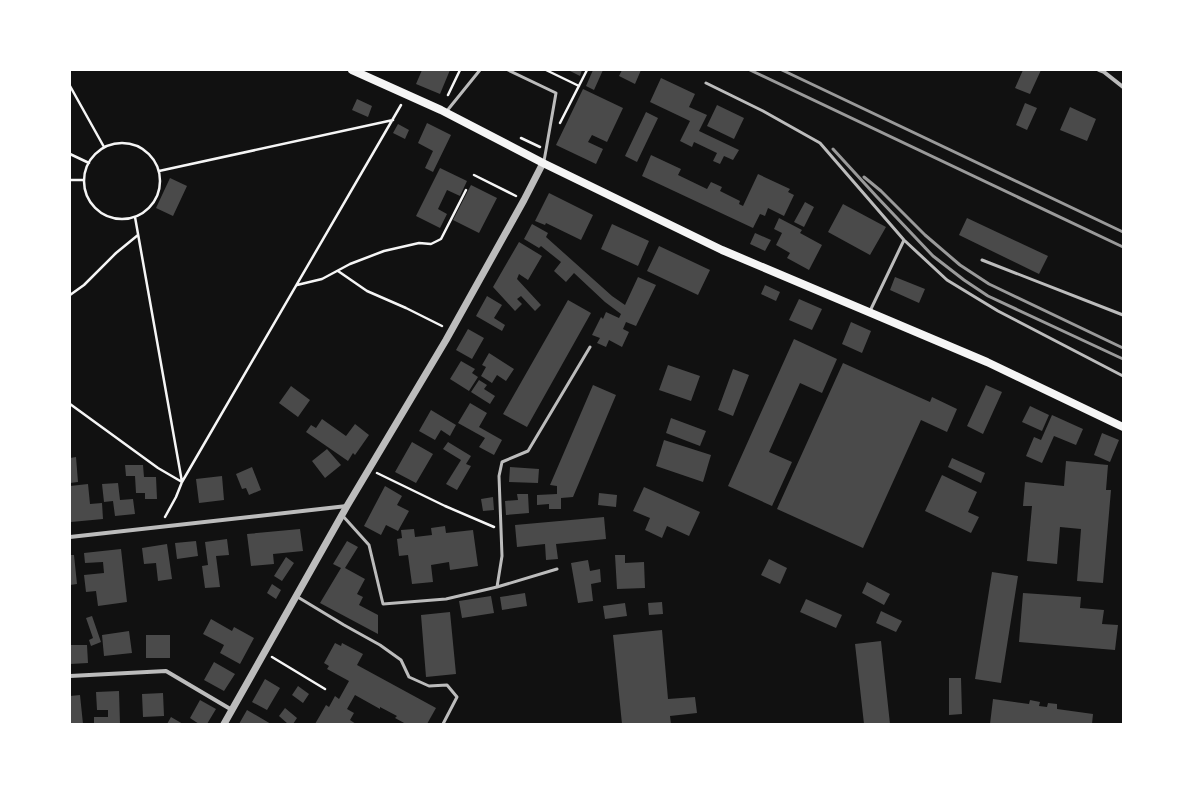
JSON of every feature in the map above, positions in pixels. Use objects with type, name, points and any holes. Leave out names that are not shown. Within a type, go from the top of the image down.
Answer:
[{"type":"main road","points":[[352,70],[446,112],[543,163],[722,250],[987,362],[1123,427]]},
{"type":"street","points":[[1099,70],[1104,72],[1123,87]]},
{"type":"street","points":[[224,724],[347,506],[446,340],[543,163]]},
{"type":"street","points":[[70,537],[347,506]]},
{"type":"street","points":[[70,676],[166,671],[232,710]]},
{"type":"lane","points":[[446,112],[480,70]]},
{"type":"lane","points":[[508,70],[556,94],[543,163]]},
{"type":"lane","points":[[706,83],[763,111],[820,143],[904,240],[947,280],[998,311],[1123,376]]},
{"type":"lane","points":[[869,313],[904,240]]},
{"type":"lane","points":[[982,260],[1123,315]]},
{"type":"lane","points":[[497,587],[502,556],[499,476],[502,462],[528,451],[590,347]]},
{"type":"lane","points":[[342,515],[369,545],[383,604],[446,599],[497,587],[557,569]]},
{"type":"lane","points":[[296,596],[380,645],[401,660],[409,677],[429,686],[447,686],[457,697],[443,724]]},
{"type":"path","points":[[546,70],[579,86]]},
{"type":"path","points":[[557,129],[586,70]]},
{"type":"path","points":[[70,86],[104,147]]},
{"type":"path","points":[[165,516],[176,497],[182,482],[401,105]]},
{"type":"path","points":[[159,170],[393,120]]},
{"type":"path","points":[[115,143],[126,143],[137,146],[147,152],[154,160],[159,170],[159,188],[153,203],[145,211],[135,216],[123,219],[111,217],[100,211],[91,203],[86,192],[84,180],[85,171],[89,162],[95,154],[104,147],[115,143]]},
{"type":"path","points":[[70,154],[89,162]]},
{"type":"path","points":[[474,175],[515,195]]},
{"type":"path","points":[[70,180],[84,180]]},
{"type":"path","points":[[297,285],[322,279],[350,264],[384,251],[419,243],[431,244],[441,239],[466,190]]},
{"type":"path","points":[[135,216],[182,482]]},
{"type":"path","points":[[70,296],[84,285],[116,253],[138,235]]},
{"type":"path","points":[[338,271],[367,291],[442,326]]},
{"type":"path","points":[[70,404],[158,468],[182,482]]},
{"type":"path","points":[[369,469],[445,506],[501,530]]},
{"type":"path","points":[[264,653],[325,689]]},
{"type":"building","points":[[422,70],[450,70],[440,94],[416,84]]},
{"type":"building","points":[[568,70],[582,70],[580,76]]},
{"type":"building","points":[[593,70],[603,70],[594,90],[586,86]]},
{"type":"building","points":[[622,70],[641,70],[635,84],[619,76]]},
{"type":"building","points":[[1023,70],[1041,70],[1030,94],[1015,88]]},
{"type":"building","points":[[661,78],[695,94],[689,107],[707,115],[699,131],[739,150],[733,160],[724,156],[720,164],[713,161],[717,153],[694,142],[692,147],[680,141],[690,121],[650,102]]},
{"type":"building","points":[[583,89],[623,108],[607,142],[592,135],[588,142],[603,149],[596,164],[556,145]]},
{"type":"building","points":[[357,99],[372,106],[368,117],[352,110]]},
{"type":"building","points":[[1025,103],[1037,108],[1027,130],[1016,125]]},
{"type":"building","points":[[717,105],[744,118],[734,139],[707,126]]},
{"type":"building","points":[[1070,107],[1096,119],[1087,141],[1060,130]]},
{"type":"building","points":[[646,112],[658,118],[637,162],[625,156]]},
{"type":"building","points":[[427,123],[451,135],[433,172],[425,168],[433,151],[418,143]]},
{"type":"building","points":[[398,124],[409,130],[405,139],[393,133]]},
{"type":"building","points":[[651,155],[681,169],[678,175],[707,189],[711,182],[722,187],[720,191],[740,201],[739,204],[743,206],[758,174],[790,189],[788,192],[794,195],[784,216],[768,208],[765,216],[760,214],[753,228],[642,176]]},
{"type":"building","points":[[440,168],[467,181],[460,196],[447,190],[438,209],[447,214],[440,228],[416,216]]},
{"type":"building","points":[[170,178],[187,186],[173,216],[156,208]]},
{"type":"building","points":[[471,185],[497,198],[479,233],[453,220]]},
{"type":"building","points":[[549,193],[593,215],[581,240],[546,223],[545,225],[535,221]]},
{"type":"building","points":[[805,202],[814,207],[804,227],[794,222]]},
{"type":"building","points":[[843,204],[886,227],[870,255],[828,232]]},
{"type":"building","points":[[779,218],[802,230],[800,233],[822,245],[809,270],[787,258],[790,253],[776,245],[782,233],[774,229]]},
{"type":"building","points":[[967,218],[1048,256],[1039,274],[959,235]]},
{"type":"building","points":[[532,224],[548,233],[546,237],[612,296],[625,305],[638,277],[656,285],[636,326],[626,322],[623,329],[629,332],[622,347],[609,340],[606,347],[597,343],[600,338],[592,335],[601,317],[603,319],[606,312],[619,318],[621,314],[605,302],[574,273],[566,282],[554,271],[561,262],[541,246],[539,248],[524,239]]},
{"type":"building","points":[[612,224],[649,241],[638,266],[601,249]]},
{"type":"building","points":[[755,233],[771,240],[765,251],[750,244]]},
{"type":"building","points":[[519,242],[542,256],[528,280],[519,274],[517,279],[541,305],[535,311],[521,296],[517,299],[522,304],[515,311],[493,287]]},
{"type":"building","points":[[659,246],[710,270],[698,295],[647,271]]},
{"type":"building","points":[[895,277],[925,289],[919,303],[890,290]]},
{"type":"building","points":[[765,285],[780,292],[776,301],[761,294]]},
{"type":"building","points":[[487,296],[502,305],[494,318],[505,325],[502,331],[476,316]]},
{"type":"building","points":[[799,299],[822,309],[812,330],[789,320]]},
{"type":"building","points":[[568,300],[591,313],[527,427],[503,414]]},
{"type":"building","points":[[851,322],[871,331],[862,353],[842,344]]},
{"type":"building","points":[[468,329],[484,338],[472,359],[456,350]]},
{"type":"building","points":[[794,339],[837,359],[822,393],[800,383],[769,452],[792,462],[772,506],[728,486]]},
{"type":"building","points":[[489,353],[514,369],[506,381],[497,375],[492,383],[481,376],[486,367],[482,365]]},
{"type":"building","points":[[461,361],[475,369],[472,373],[478,377],[469,391],[450,379]]},
{"type":"building","points":[[843,363],[930,402],[932,397],[957,409],[947,432],[921,420],[863,548],[777,509]]},
{"type":"building","points":[[668,365],[700,376],[691,401],[659,390]]},
{"type":"building","points":[[733,369],[749,375],[733,416],[718,410]]},
{"type":"building","points":[[479,380],[487,385],[484,389],[495,396],[490,404],[471,392]]},
{"type":"building","points":[[593,385],[616,395],[573,497],[561,498],[561,509],[549,509],[549,504],[537,505],[537,495],[557,494],[557,486],[550,485]]},
{"type":"building","points":[[986,385],[1002,392],[983,434],[967,426]]},
{"type":"building","points":[[291,386],[310,400],[298,417],[279,403]]},
{"type":"building","points":[[470,403],[487,413],[479,427],[502,440],[494,455],[479,447],[485,438],[458,423]]},
{"type":"building","points":[[1030,406],[1049,415],[1042,431],[1022,422]]},
{"type":"building","points":[[431,410],[456,425],[450,436],[441,430],[435,440],[419,431]]},
{"type":"building","points":[[1052,415],[1083,429],[1076,445],[1054,436],[1042,463],[1026,456],[1034,437],[1041,440]]},
{"type":"building","points":[[671,418],[706,431],[700,446],[666,433]]},
{"type":"building","points":[[322,419],[346,436],[355,424],[369,435],[355,455],[353,453],[348,461],[306,432],[311,425],[316,428]]},
{"type":"building","points":[[1102,433],[1119,440],[1110,462],[1094,455]]},
{"type":"building","points":[[664,440],[711,455],[703,482],[656,466]]},
{"type":"building","points":[[412,442],[433,454],[416,483],[395,472]]},
{"type":"building","points":[[448,442],[471,456],[466,464],[471,466],[457,490],[446,484],[461,460],[443,449]]},
{"type":"building","points":[[327,449],[341,465],[325,478],[312,461]]},
{"type":"building","points":[[76,457],[78,482],[70,483],[70,458]]},
{"type":"building","points":[[952,458],[985,473],[981,483],[948,467]]},
{"type":"building","points":[[1066,461],[1108,465],[1106,490],[1111,490],[1103,583],[1077,581],[1081,529],[1060,527],[1057,564],[1027,561],[1032,506],[1023,506],[1025,482],[1064,486]]},
{"type":"building","points":[[125,465],[143,465],[144,477],[156,477],[157,499],[145,499],[145,493],[136,493],[135,476],[126,476]]},
{"type":"building","points":[[252,467],[261,490],[249,495],[246,488],[242,489],[236,474]]},
{"type":"building","points":[[510,467],[539,469],[538,483],[509,482]]},
{"type":"building","points":[[942,475],[977,492],[968,512],[979,517],[971,533],[925,511]]},
{"type":"building","points":[[222,476],[224,500],[199,503],[196,479]]},
{"type":"building","points":[[118,483],[120,500],[133,499],[135,514],[115,516],[113,501],[104,502],[102,484]]},
{"type":"building","points":[[88,484],[90,504],[102,503],[103,519],[71,522],[70,486]]},
{"type":"building","points":[[385,486],[402,496],[397,505],[409,511],[398,531],[386,525],[381,535],[364,526]]},
{"type":"building","points":[[644,487],[700,512],[689,536],[667,526],[662,538],[645,530],[650,518],[633,511]]},
{"type":"building","points":[[599,493],[617,495],[616,507],[598,505]]},
{"type":"building","points":[[517,494],[528,494],[529,513],[506,515],[505,501],[518,500]]},
{"type":"building","points":[[493,497],[494,510],[483,511],[481,499]]},
{"type":"building","points":[[604,517],[606,539],[556,544],[558,559],[546,560],[545,544],[517,547],[515,525]]},
{"type":"building","points":[[445,526],[446,533],[473,530],[478,566],[450,570],[449,562],[431,565],[433,582],[412,584],[408,555],[399,556],[397,539],[402,538],[401,530],[414,529],[415,537],[432,535],[431,528]]},
{"type":"building","points":[[300,529],[303,551],[273,554],[274,564],[251,566],[247,534]]},
{"type":"building","points":[[227,539],[229,555],[216,556],[220,587],[205,588],[202,566],[208,565],[205,542]]},
{"type":"building","points":[[196,541],[198,556],[177,559],[175,543]]},
{"type":"building","points":[[347,541],[358,547],[345,568],[365,579],[357,594],[363,597],[359,605],[378,615],[378,634],[320,603],[341,568],[333,564]]},
{"type":"building","points":[[167,544],[172,579],[158,581],[156,563],[144,564],[142,548]]},
{"type":"building","points":[[121,549],[127,602],[98,606],[96,591],[86,592],[84,575],[104,573],[103,562],[85,563],[84,553]]},
{"type":"building","points":[[70,555],[74,555],[77,584],[70,585]]},
{"type":"building","points":[[615,555],[625,555],[625,563],[644,562],[645,588],[617,589]]},
{"type":"building","points":[[286,557],[294,563],[282,581],[274,576]]},
{"type":"building","points":[[769,559],[787,568],[780,584],[761,575]]},
{"type":"building","points":[[588,560],[590,571],[600,569],[601,582],[591,584],[593,601],[578,603],[571,563]]},
{"type":"building","points":[[992,572],[1018,576],[1001,683],[975,679]]},
{"type":"building","points":[[867,582],[890,594],[884,605],[862,593]]},
{"type":"building","points":[[272,584],[281,590],[276,599],[267,593]]},
{"type":"building","points":[[525,593],[527,606],[502,610],[500,597]]},
{"type":"building","points":[[1023,593],[1081,597],[1080,608],[1104,610],[1102,624],[1118,625],[1115,650],[1019,642]]},
{"type":"building","points":[[491,596],[494,613],[462,618],[459,601]]},
{"type":"building","points":[[806,599],[842,615],[836,628],[800,612]]},
{"type":"building","points":[[662,602],[663,614],[649,615],[648,603]]},
{"type":"building","points":[[625,603],[627,616],[605,619],[603,606]]},
{"type":"building","points":[[881,611],[902,621],[896,632],[876,623]]},
{"type":"building","points":[[450,612],[456,674],[426,677],[421,615]]},
{"type":"building","points":[[92,616],[101,642],[91,646],[89,640],[93,638],[86,618]]},
{"type":"building","points":[[211,619],[232,631],[234,627],[254,638],[240,664],[220,653],[224,645],[203,634]]},
{"type":"building","points":[[662,630],[668,699],[695,697],[697,713],[670,716],[671,724],[622,724],[613,635]]},
{"type":"building","points":[[129,631],[132,653],[104,656],[102,635]]},
{"type":"building","points":[[146,635],[170,635],[170,658],[146,658]]},
{"type":"building","points":[[881,641],[890,724],[864,724],[855,644]]},
{"type":"building","points":[[335,643],[341,646],[342,643],[363,654],[357,665],[436,708],[427,724],[406,724],[395,718],[397,716],[380,707],[380,709],[355,695],[347,709],[354,713],[350,720],[356,724],[315,724],[326,705],[329,707],[335,696],[339,699],[349,681],[327,669],[329,666],[324,663]]},
{"type":"building","points":[[70,645],[87,645],[88,663],[70,664]]},
{"type":"building","points":[[214,662],[235,674],[224,691],[204,680]]},
{"type":"building","points":[[949,678],[961,678],[962,714],[949,715]]},
{"type":"building","points":[[265,679],[280,688],[267,710],[252,702]]},
{"type":"building","points":[[298,686],[309,694],[303,703],[292,695]]},
{"type":"building","points":[[119,691],[120,724],[94,724],[94,717],[108,717],[108,710],[97,710],[96,692]]},
{"type":"building","points":[[163,693],[164,716],[143,717],[142,694]]},
{"type":"building","points":[[80,695],[83,724],[70,724],[70,696]]},
{"type":"building","points":[[993,699],[1029,704],[1030,700],[1040,702],[1039,706],[1047,707],[1048,703],[1057,704],[1057,709],[1093,714],[1092,724],[990,724]]},
{"type":"building","points":[[200,700],[216,709],[207,724],[199,724],[190,718]]},
{"type":"building","points":[[285,708],[297,718],[293,724],[288,724],[279,716]]},
{"type":"building","points":[[247,710],[271,724],[239,724]]},
{"type":"building","points":[[171,717],[183,724],[167,724]]},
{"type":"railway","points":[[750,70],[1123,247]]},
{"type":"railway","points":[[782,70],[1123,232]]},
{"type":"railway","points":[[833,149],[933,256],[964,280],[988,296],[1123,359]]},
{"type":"railway","points":[[864,177],[881,191],[925,235],[960,265],[989,284],[1123,348]]}]
